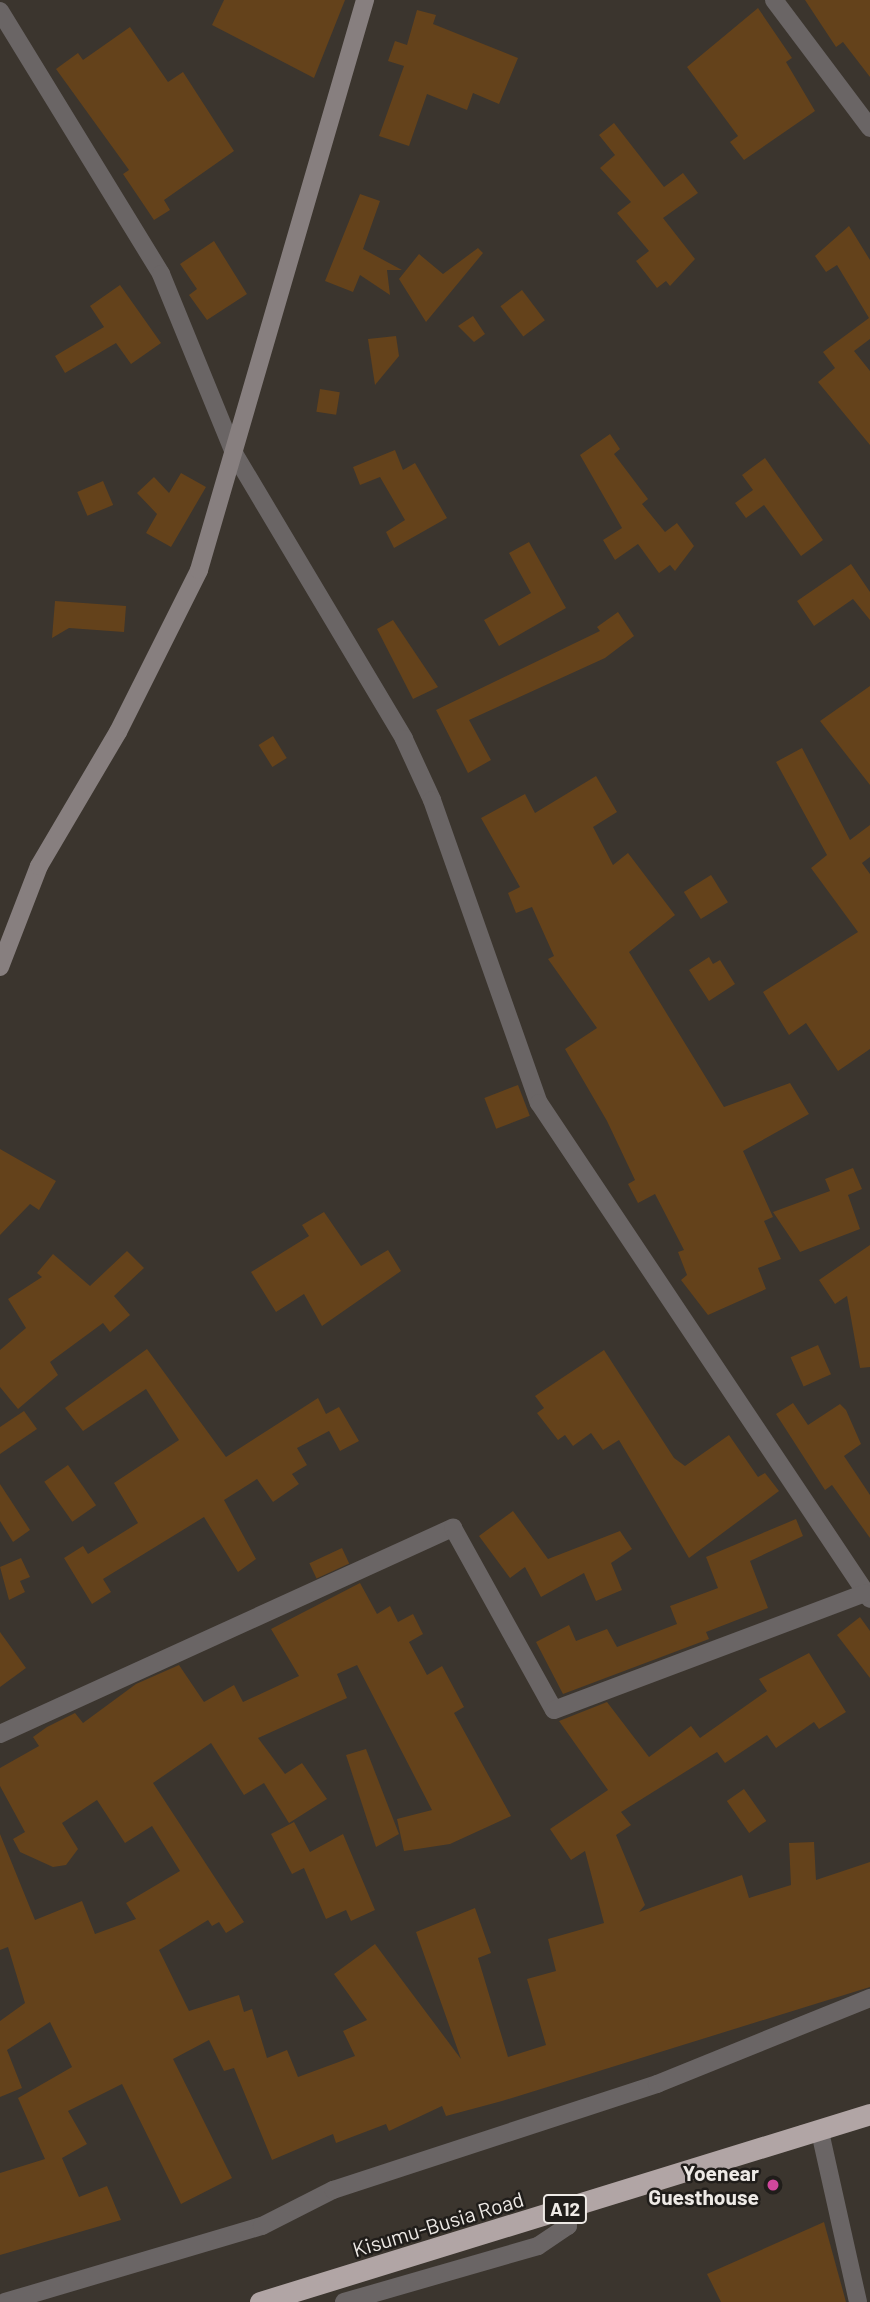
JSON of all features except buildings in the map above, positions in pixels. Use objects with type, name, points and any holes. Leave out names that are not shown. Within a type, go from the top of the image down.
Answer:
[{"type":"highway","name":"Kisumu-Busia Road","points":[[260,2302],[820,2132],[870,2114]]},
{"type":"street","points":[[0,967],[39,866],[118,732],[199,570],[235,455],[365,0]]},
{"type":"street","points":[[774,0],[870,128]]},
{"type":"street","points":[[0,10],[161,274],[235,455],[415,763],[539,1103],[559,1140],[867,1596],[554,1710],[453,1528],[0,1734]]},
{"type":"street","points":[[5,2302],[262,2227],[333,2190],[657,2084],[870,1998]]},
{"type":"street","points":[[820,2132],[858,2302]]},
{"type":"street","points":[[344,2302],[538,2246],[568,2226],[566,2209]]},
{"type":"place","name":"Yoenear Guesthouse","points":[[773,2185]]}]
